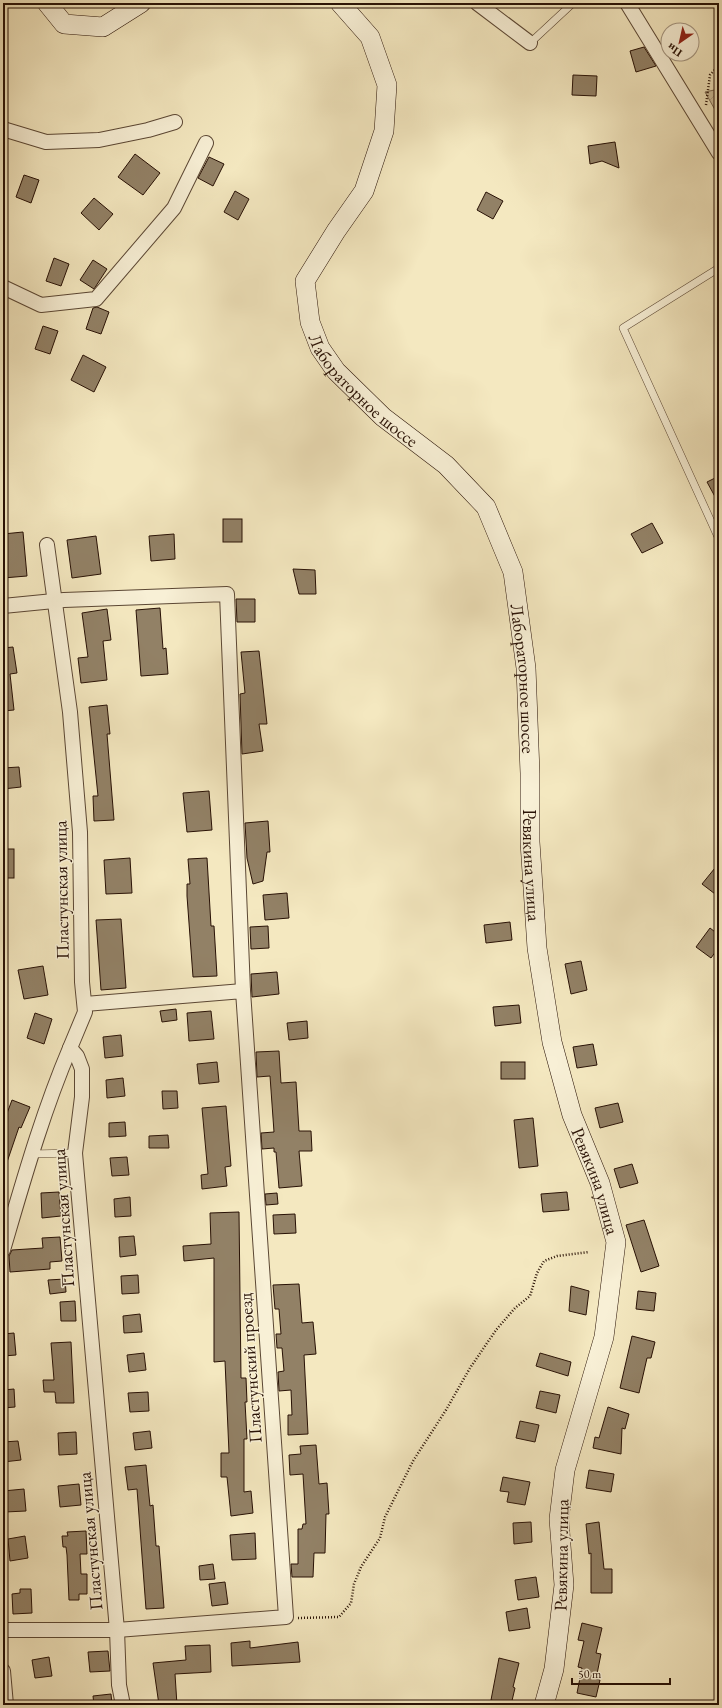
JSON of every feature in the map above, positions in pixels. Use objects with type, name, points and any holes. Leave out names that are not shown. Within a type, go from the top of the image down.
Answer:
[{"type":"main road","points":[[46,3],[64,24],[103,27],[141,3]]},
{"type":"main road","name":"Лабораторное шоссе","points":[[340,3],[370,37],[386,84],[384,131],[364,191],[336,230],[305,282],[310,322],[320,348],[336,371],[383,417],[446,465],[486,507],[513,572],[526,668],[530,773]]},
{"type":"main road","name":"Ревякина улица","points":[[530,773],[530,842],[537,948],[552,1042],[572,1115],[600,1183],[616,1242],[604,1337],[565,1470],[559,1519],[564,1585],[554,1668],[544,1705]]},
{"type":"street","points":[[478,3],[530,44]]},
{"type":"street","points":[[627,3],[719,153]]},
{"type":"street","points":[[3,128],[46,142],[99,140],[148,130],[175,122]]},
{"type":"street","points":[[3,287],[41,305],[96,299],[174,208],[206,143]]},
{"type":"street","name":"Пластунская улица","points":[[47,545],[70,712],[80,832],[82,982],[85,1012],[70,1048],[77,1056],[82,1069],[82,1097],[75,1153],[117,1630],[120,1685],[123,1705]]},
{"type":"street","name":"Пластунский проезд","points":[[55,602],[227,594],[243,991],[286,1617]]},
{"type":"street","points":[[3,606],[55,602]]},
{"type":"street","points":[[84,1004],[243,991]]},
{"type":"street","points":[[3,1250],[31,1154],[58,1076],[70,1048]]},
{"type":"street","points":[[3,1630],[117,1630],[286,1617]]},
{"type":"street","points":[[3,1671],[6,1705]]},
{"type":"lane","points":[[530,44],[573,3]]},
{"type":"lane","points":[[719,268],[623,328],[719,539]]},
{"type":"lane","points":[[31,1154],[75,1153]]},
{"type":"path","points":[[703,128],[710,75],[719,65]]},
{"type":"path","points":[[286,1617],[339,1617],[352,1603],[354,1584],[361,1567],[380,1538],[388,1510],[414,1461],[470,1368],[496,1330],[515,1308],[530,1296],[537,1274],[544,1261],[557,1256],[589,1252]]},
{"type":"shaded area","points":[[719,89],[719,117],[705,92]]},
{"type":"building","points":[[644,47],[656,66],[636,72],[630,51]]},
{"type":"building","points":[[573,75],[597,76],[596,96],[572,95]]},
{"type":"building","points":[[615,142],[619,168],[602,161],[590,164],[588,146]]},
{"type":"building","points":[[135,154],[160,173],[143,195],[118,177]]},
{"type":"building","points":[[209,157],[224,164],[213,186],[198,178]]},
{"type":"building","points":[[24,175],[39,180],[31,203],[16,197]]},
{"type":"building","points":[[235,191],[249,199],[238,220],[224,212]]},
{"type":"building","points":[[486,192],[503,201],[493,219],[477,210]]},
{"type":"building","points":[[94,198],[113,214],[99,230],[81,213]]},
{"type":"building","points":[[54,258],[69,264],[61,286],[46,281]]},
{"type":"building","points":[[93,260],[107,269],[94,289],[80,280]]},
{"type":"building","points":[[97,307],[109,312],[101,334],[86,329],[93,308]]},
{"type":"building","points":[[43,326],[58,331],[50,354],[35,349]]},
{"type":"building","points":[[83,355],[106,367],[94,392],[71,380]]},
{"type":"building","points":[[719,476],[719,504],[707,482]]},
{"type":"building","points":[[223,519],[242,519],[242,542],[223,542]]},
{"type":"building","points":[[652,523],[663,543],[642,553],[631,534]]},
{"type":"building","points":[[23,532],[27,576],[3,578],[3,534]]},
{"type":"building","points":[[174,534],[175,559],[151,561],[149,536]]},
{"type":"building","points":[[96,536],[101,574],[72,578],[67,540]]},
{"type":"building","points":[[293,569],[315,570],[316,594],[299,594]]},
{"type":"building","points":[[236,599],[255,599],[255,622],[237,622]]},
{"type":"building","points":[[160,608],[163,649],[166,648],[168,674],[141,676],[136,610]]},
{"type":"building","points":[[107,609],[111,640],[103,641],[107,680],[81,683],[78,658],[88,657],[82,613]]},
{"type":"building","points":[[13,647],[17,673],[10,674],[14,710],[3,711],[3,648]]},
{"type":"building","points":[[259,651],[267,724],[259,724],[263,751],[242,754],[240,694],[245,693],[241,652]]},
{"type":"building","points":[[107,705],[110,734],[107,734],[114,820],[94,821],[93,796],[98,796],[89,707]]},
{"type":"building","points":[[19,767],[21,787],[3,789],[3,768]]},
{"type":"building","points":[[209,791],[212,830],[187,832],[183,793]]},
{"type":"building","points":[[268,821],[270,852],[267,852],[263,881],[253,884],[247,858],[245,823]]},
{"type":"building","points":[[3,849],[14,849],[14,878],[3,878]]},
{"type":"building","points":[[130,858],[132,893],[106,894],[104,860]]},
{"type":"building","points":[[207,858],[211,926],[214,926],[217,976],[193,977],[187,896],[187,884],[190,884],[188,859]]},
{"type":"building","points":[[719,863],[719,897],[702,884]]},
{"type":"building","points":[[287,893],[289,918],[265,920],[263,895]]},
{"type":"building","points":[[121,919],[126,988],[101,990],[96,920]]},
{"type":"building","points":[[510,922],[512,940],[486,943],[484,925]]},
{"type":"building","points":[[268,926],[269,948],[251,949],[250,927]]},
{"type":"building","points":[[710,928],[719,935],[719,947],[711,958],[696,947]]},
{"type":"building","points":[[581,961],[587,990],[571,994],[565,964]]},
{"type":"building","points":[[43,966],[48,995],[24,999],[18,970]]},
{"type":"building","points":[[277,972],[279,994],[252,997],[251,974]]},
{"type":"building","points":[[519,1005],[521,1023],[495,1026],[493,1007]]},
{"type":"building","points":[[176,1009],[177,1020],[162,1022],[160,1011]]},
{"type":"building","points":[[211,1011],[214,1039],[189,1041],[187,1013]]},
{"type":"building","points":[[35,1013],[52,1019],[44,1044],[27,1038]]},
{"type":"building","points":[[307,1021],[308,1038],[289,1040],[287,1023]]},
{"type":"building","points":[[121,1035],[123,1056],[105,1058],[103,1037]]},
{"type":"building","points":[[593,1044],[597,1065],[577,1068],[573,1047]]},
{"type":"building","points":[[279,1051],[281,1083],[296,1082],[299,1131],[311,1131],[312,1151],[299,1151],[302,1186],[279,1188],[276,1152],[274,1152],[274,1148],[262,1149],[261,1133],[274,1132],[270,1076],[257,1077],[256,1052]]},
{"type":"building","points":[[217,1062],[219,1082],[199,1084],[197,1064]]},
{"type":"building","points":[[501,1062],[525,1062],[525,1079],[501,1079]]},
{"type":"building","points":[[123,1078],[125,1096],[107,1098],[106,1080]]},
{"type":"building","points":[[162,1091],[177,1091],[178,1108],[163,1109]]},
{"type":"building","points":[[12,1100],[30,1107],[21,1128],[19,1127],[5,1168],[3,1168],[3,1124]]},
{"type":"building","points":[[618,1103],[623,1122],[600,1128],[595,1108]]},
{"type":"building","points":[[226,1106],[231,1166],[225,1167],[227,1186],[202,1189],[201,1175],[208,1174],[202,1108]]},
{"type":"building","points":[[533,1118],[538,1166],[519,1168],[514,1120]]},
{"type":"building","points":[[125,1122],[126,1136],[109,1137],[109,1123]]},
{"type":"building","points":[[168,1135],[169,1148],[149,1148],[149,1136]]},
{"type":"building","points":[[127,1157],[129,1175],[112,1176],[110,1158]]},
{"type":"building","points":[[632,1164],[638,1183],[620,1188],[614,1169]]},
{"type":"building","points":[[59,1192],[61,1216],[42,1218],[41,1193]]},
{"type":"building","points":[[567,1192],[569,1210],[543,1212],[541,1194]]},
{"type":"building","points":[[277,1193],[278,1204],[266,1205],[265,1194]]},
{"type":"building","points":[[130,1197],[131,1216],[115,1217],[114,1199]]},
{"type":"building","points":[[239,1212],[241,1378],[246,1378],[247,1402],[245,1402],[247,1439],[244,1439],[244,1492],[251,1491],[253,1513],[231,1516],[227,1477],[221,1477],[221,1453],[229,1453],[225,1361],[214,1362],[214,1258],[184,1261],[183,1246],[211,1244],[210,1213]]},
{"type":"building","points":[[295,1214],[296,1233],[274,1234],[273,1215]]},
{"type":"building","points":[[644,1220],[659,1266],[641,1272],[626,1225]]},
{"type":"building","points":[[134,1236],[136,1255],[120,1257],[119,1237]]},
{"type":"building","points":[[60,1237],[62,1261],[50,1262],[50,1269],[10,1272],[9,1256],[12,1250],[43,1248],[42,1238]]},
{"type":"building","points":[[138,1275],[139,1293],[122,1294],[121,1276]]},
{"type":"building","points":[[65,1279],[66,1292],[50,1294],[48,1280]]},
{"type":"building","points":[[299,1284],[302,1323],[313,1322],[316,1354],[304,1355],[308,1434],[288,1435],[288,1415],[292,1415],[291,1390],[279,1391],[278,1372],[284,1371],[282,1348],[277,1348],[276,1334],[281,1334],[279,1309],[275,1309],[273,1285]]},
{"type":"building","points":[[571,1286],[589,1291],[586,1315],[569,1311]]},
{"type":"building","points":[[638,1291],[656,1293],[654,1311],[636,1309]]},
{"type":"building","points":[[75,1301],[76,1321],[61,1321],[60,1302]]},
{"type":"building","points":[[140,1314],[142,1332],[124,1333],[123,1316]]},
{"type":"building","points":[[14,1333],[16,1355],[3,1356],[3,1334]]},
{"type":"building","points":[[632,1336],[655,1342],[651,1358],[647,1358],[639,1393],[620,1388]]},
{"type":"building","points":[[71,1342],[74,1403],[56,1403],[55,1392],[44,1392],[43,1380],[54,1380],[51,1343]]},
{"type":"building","points":[[144,1353],[146,1370],[129,1372],[127,1355]]},
{"type":"building","points":[[540,1353],[571,1362],[568,1376],[536,1366]]},
{"type":"building","points":[[14,1389],[15,1407],[3,1408],[3,1390]]},
{"type":"building","points":[[540,1391],[560,1395],[556,1413],[536,1408]]},
{"type":"building","points":[[148,1392],[149,1411],[130,1412],[128,1393]]},
{"type":"building","points":[[608,1407],[629,1414],[625,1429],[622,1428],[621,1454],[593,1448],[595,1437],[599,1438]]},
{"type":"building","points":[[520,1421],[539,1425],[535,1442],[516,1438]]},
{"type":"building","points":[[150,1431],[152,1448],[135,1450],[133,1433]]},
{"type":"building","points":[[76,1432],[77,1454],[59,1455],[58,1433]]},
{"type":"building","points":[[18,1441],[21,1460],[3,1462],[3,1442]]},
{"type":"building","points":[[316,1445],[319,1484],[327,1483],[329,1514],[326,1514],[325,1553],[314,1553],[313,1577],[292,1577],[291,1564],[298,1564],[298,1529],[302,1529],[303,1524],[306,1524],[303,1474],[290,1475],[289,1455],[301,1454],[300,1446]]},
{"type":"building","points":[[146,1465],[150,1506],[153,1505],[156,1546],[159,1546],[164,1608],[146,1609],[137,1489],[128,1490],[125,1467]]},
{"type":"building","points":[[589,1470],[614,1474],[611,1492],[586,1488]]},
{"type":"building","points":[[503,1477],[530,1482],[525,1505],[507,1502],[509,1492],[500,1491]]},
{"type":"building","points":[[79,1484],[81,1505],[60,1507],[58,1486]]},
{"type":"building","points":[[24,1489],[26,1511],[5,1512],[3,1491]]},
{"type":"building","points":[[531,1522],[532,1542],[514,1544],[513,1523]]},
{"type":"building","points":[[599,1522],[604,1569],[612,1569],[612,1593],[591,1593],[591,1553],[589,1554],[586,1524]]},
{"type":"building","points":[[86,1531],[87,1554],[80,1554],[81,1574],[87,1574],[87,1594],[79,1594],[79,1600],[69,1600],[67,1555],[66,1547],[63,1547],[62,1536],[68,1536],[67,1532]]},
{"type":"building","points":[[255,1533],[256,1559],[232,1560],[230,1535]]},
{"type":"building","points":[[25,1536],[28,1558],[10,1561],[8,1539]]},
{"type":"building","points":[[213,1564],[215,1579],[200,1580],[199,1566]]},
{"type":"building","points":[[536,1577],[539,1597],[518,1600],[515,1580]]},
{"type":"building","points":[[225,1582],[228,1604],[212,1606],[209,1584]]},
{"type":"building","points":[[20,1589],[31,1589],[32,1613],[13,1614],[12,1594],[20,1593]]},
{"type":"building","points":[[527,1608],[530,1628],[509,1631],[506,1612]]},
{"type":"building","points":[[582,1623],[602,1628],[596,1653],[601,1654],[596,1679],[600,1680],[596,1697],[577,1693],[582,1668],[578,1667],[584,1641],[578,1640]]},
{"type":"building","points":[[250,1641],[250,1648],[298,1642],[300,1662],[232,1666],[231,1643]]},
{"type":"building","points":[[210,1645],[211,1672],[175,1674],[177,1705],[159,1705],[153,1663],[186,1660],[185,1646]]},
{"type":"building","points":[[108,1651],[110,1671],[90,1672],[88,1652]]},
{"type":"building","points":[[49,1657],[52,1676],[35,1678],[32,1660]]},
{"type":"building","points":[[499,1658],[519,1663],[513,1687],[515,1688],[511,1705],[491,1700]]},
{"type":"building","points":[[111,1694],[112,1705],[94,1705],[93,1696]]}]
